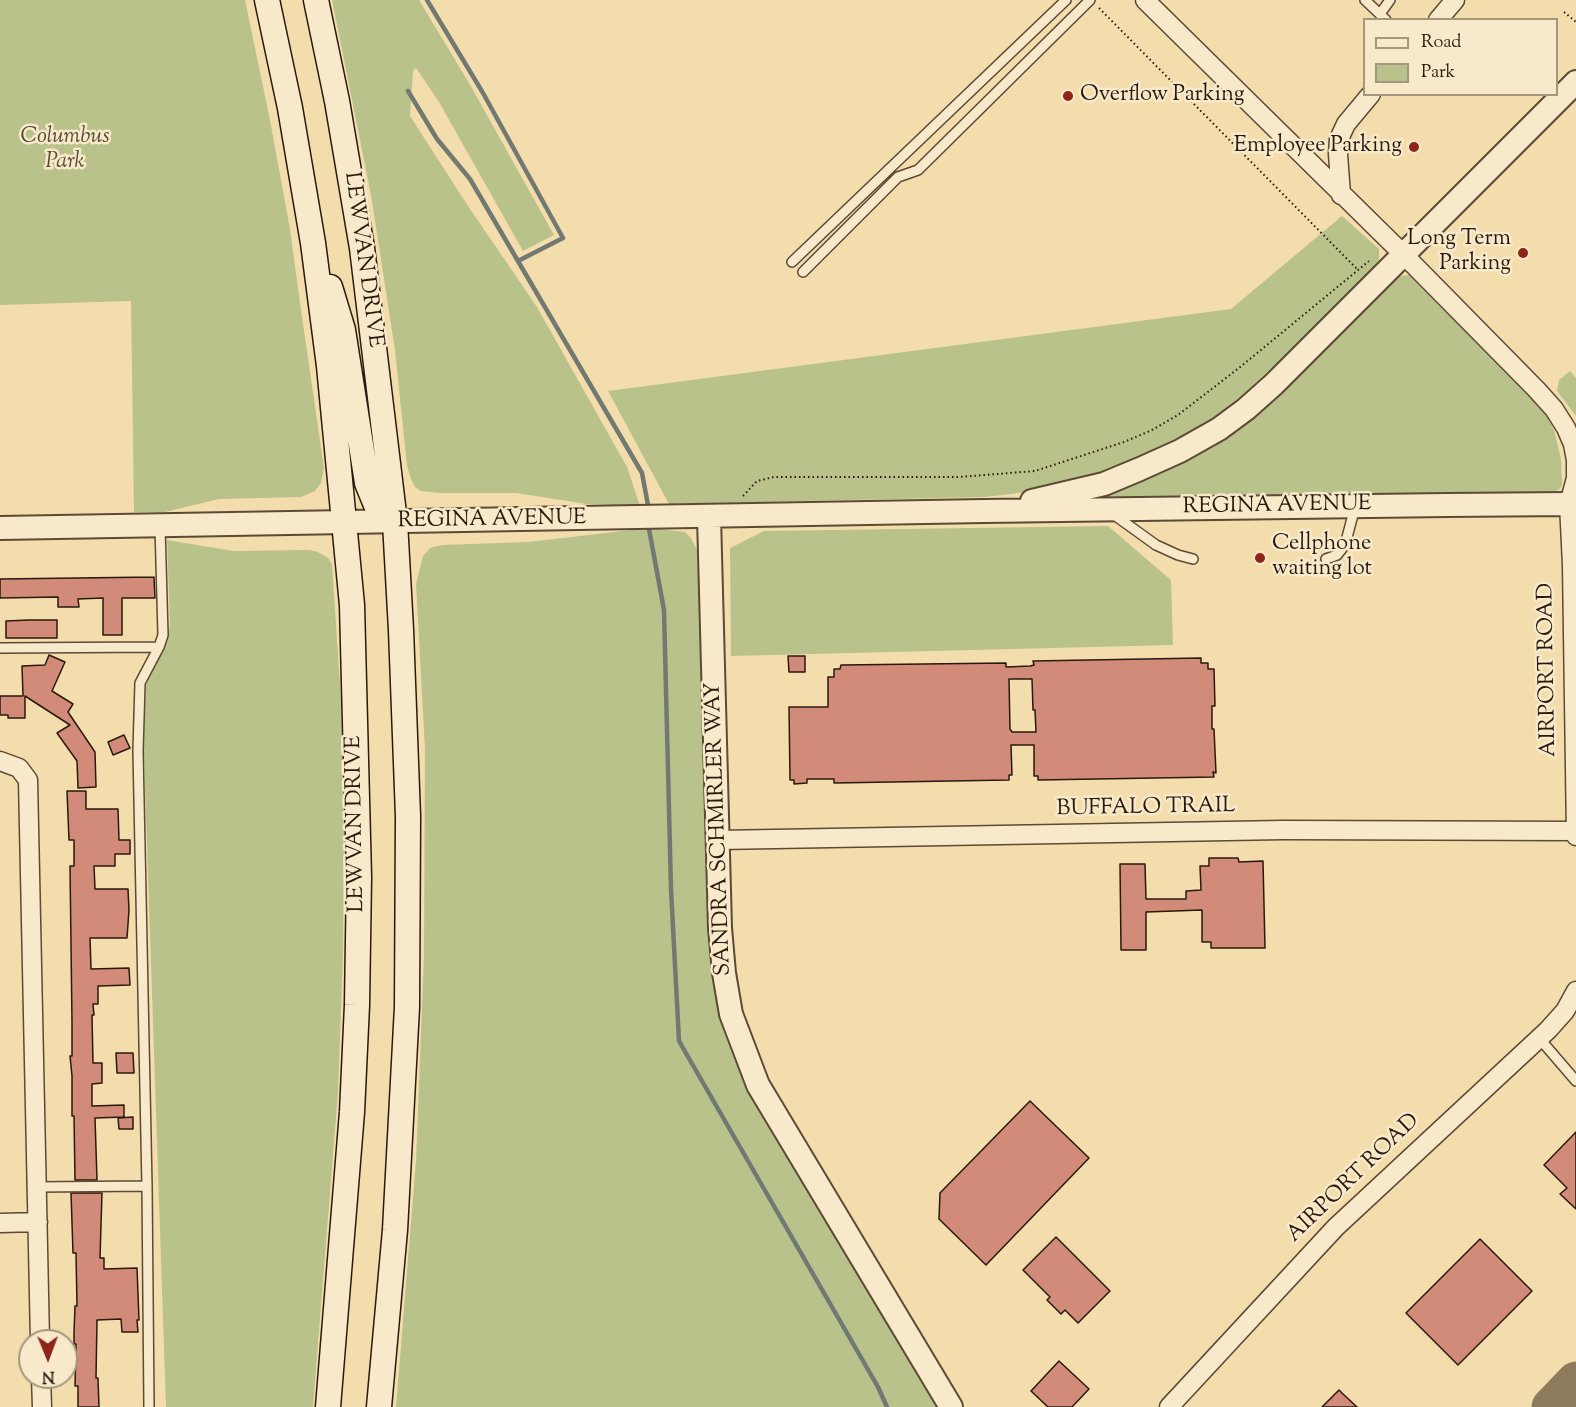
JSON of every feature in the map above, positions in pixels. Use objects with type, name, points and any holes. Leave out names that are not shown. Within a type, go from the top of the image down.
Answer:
[{"type":"main road","name":"LEWVAN DRIVE","points":[[267,0],[290,108],[313,243],[345,523],[356,696],[359,877],[357,1005],[352,1112],[328,1407]]},
{"type":"main road","name":"LEWVAN DRIVE","points":[[316,0],[362,248],[394,522],[401,630],[408,816],[407,1007],[395,1230],[379,1407]]},
{"type":"main road","name":"LEWVAN DRIVE","points":[[313,243],[333,295],[343,330],[367,483],[376,505],[394,522]]},
{"type":"street","name":"AIRPORT ROAD","points":[[1145,0],[1398,250],[1554,409],[1566,428],[1573,444],[1576,460],[1573,505],[1576,836]]},
{"type":"street","points":[[1440,18],[1455,0]]},
{"type":"street","name":"REGINA AVENUE","points":[[984,511],[1104,484],[1180,451],[1219,429],[1274,384],[1398,250],[1576,82]]},
{"type":"street","points":[[1341,195],[1338,154],[1342,131],[1369,96]]},
{"type":"street","name":"REGINA AVENUE","points":[[0,528],[984,511],[1573,505]]},
{"type":"street","name":"SANDRA SCHMIRLER WAY","points":[[709,517],[720,928],[731,1014],[758,1085],[951,1407]]},
{"type":"street","points":[[0,761],[19,768],[28,780],[40,1329]]},
{"type":"street","name":"BUFFALO TRAIL","points":[[717,840],[1283,830],[1576,831]]},
{"type":"street","name":"AIRPORT ROAD","points":[[1169,1407],[1336,1227],[1539,1038],[1565,1011],[1575,996]]},
{"type":"street","points":[[0,1223],[38,1222]]},
{"type":"street","points":[[41,1389],[42,1407]]},
{"type":"lane","points":[[792,262],[1066,0]]},
{"type":"lane","points":[[802,272],[898,177],[918,171],[1090,0]]},
{"type":"lane","points":[[1365,0],[1383,17],[1390,0]]},
{"type":"lane","points":[[1326,559],[1337,555],[1346,545],[1355,506]]},
{"type":"lane","points":[[1108,510],[1156,545],[1193,559]]},
{"type":"lane","points":[[149,1407],[138,751],[140,683],[163,635],[160,526]]},
{"type":"lane","points":[[0,648],[159,647]]},
{"type":"lane","points":[[1539,1038],[1576,1081]]},
{"type":"lane","points":[[38,1187],[147,1186]]},
{"type":"path","points":[[1099,8],[1358,270]]},
{"type":"path","points":[[1564,12],[1576,22]]},
{"type":"path","points":[[736,516],[736,506],[757,482],[765,478],[993,476],[1035,471],[1124,442],[1178,415],[1358,270],[1398,250]]},
{"type":"green space","name":"Columbus Park","points":[[0,0],[245,0],[290,229],[324,468],[321,483],[315,491],[301,497],[219,499],[165,512],[134,512],[131,301],[0,305]]},
{"type":"green space","points":[[332,0],[419,0],[469,83],[554,235],[523,251],[439,102],[416,68],[413,71],[410,116],[537,307],[627,467],[640,506],[587,504],[516,493],[439,493],[421,491],[415,487],[407,466],[395,350],[371,195]]},
{"type":"green space","points":[[1342,216],[1379,249],[1379,266],[1288,353],[1241,396],[1203,425],[1114,471],[1045,490],[985,497],[669,504],[608,391],[1231,309]]},
{"type":"green space","points":[[1409,275],[1536,403],[1547,417],[1554,430],[1561,459],[1562,484],[1560,489],[1553,492],[1084,502],[1241,425],[1312,363],[1398,276]]},
{"type":"green space","points":[[1570,371],[1576,378],[1576,416],[1557,391],[1559,380]]},
{"type":"green space","points":[[1108,526],[1171,580],[1173,645],[731,656],[730,548],[764,531]]},
{"type":"green space","points":[[659,529],[685,532],[691,538],[699,554],[710,949],[723,1013],[939,1407],[396,1407],[416,1161],[424,955],[425,749],[416,584],[423,556],[430,548],[442,545],[528,542]]},
{"type":"green space","points":[[167,540],[233,551],[309,550],[328,558],[332,564],[341,700],[344,830],[343,954],[338,1092],[313,1407],[166,1407],[142,698],[150,674],[167,643],[170,623]]},
{"type":"building","points":[[154,577],[155,598],[122,598],[122,635],[103,635],[103,598],[78,599],[79,607],[58,607],[58,597],[0,598],[0,579]]},
{"type":"building","points":[[57,620],[57,638],[6,638],[6,621]]},
{"type":"building","points":[[49,655],[65,662],[52,691],[73,704],[68,712],[95,752],[96,787],[78,788],[77,761],[57,733],[70,725],[25,696],[25,718],[8,718],[8,715],[0,715],[0,696],[23,696],[22,666],[45,665]]},
{"type":"building","points":[[788,656],[805,656],[805,672],[789,672]]},
{"type":"building","points":[[1201,658],[1201,663],[1208,663],[1208,669],[1214,669],[1215,706],[1212,706],[1212,729],[1214,729],[1216,773],[1213,772],[1214,777],[1038,780],[1038,776],[1034,776],[1034,745],[1011,745],[1012,775],[1009,775],[1009,780],[834,783],[834,779],[807,779],[807,783],[794,784],[794,780],[790,780],[789,707],[828,707],[828,677],[834,677],[834,669],[840,669],[841,665],[1006,663],[1006,667],[1030,666],[1034,665],[1033,661]],"holes":[[[1009,679],[1032,679],[1036,732],[1012,732],[1010,729]]]},
{"type":"building","points":[[124,735],[130,748],[113,755],[108,742]]},
{"type":"building","points":[[67,791],[86,791],[86,809],[118,809],[119,840],[130,840],[130,854],[115,854],[115,866],[94,866],[95,889],[128,889],[129,910],[127,938],[90,938],[91,969],[129,968],[130,985],[98,986],[98,1004],[93,1004],[93,1063],[102,1063],[102,1083],[92,1084],[92,1106],[124,1105],[124,1117],[95,1118],[97,1180],[75,1180],[70,1056],[72,1056],[72,1023],[70,866],[74,866],[74,840],[69,840]]},
{"type":"building","points":[[1209,858],[1238,858],[1239,862],[1263,861],[1265,948],[1211,948],[1211,942],[1202,942],[1202,910],[1146,912],[1146,950],[1121,950],[1120,864],[1145,864],[1146,899],[1186,899],[1186,891],[1201,890],[1200,866],[1209,866]]},
{"type":"building","points":[[116,1053],[133,1053],[134,1073],[117,1073]]},
{"type":"building","points":[[1030,1101],[1089,1158],[986,1265],[939,1219],[940,1193]]},
{"type":"building","points":[[133,1117],[133,1129],[119,1129],[118,1118]]},
{"type":"building","points":[[1576,1132],[1576,1209],[1560,1194],[1567,1188],[1544,1165]]},
{"type":"building","points":[[71,1193],[102,1193],[100,1258],[104,1258],[104,1269],[137,1268],[139,1320],[137,1320],[138,1332],[122,1332],[121,1319],[97,1320],[96,1378],[98,1378],[99,1407],[78,1407],[78,1329],[74,1329],[75,1306],[77,1306],[76,1253],[73,1253]]},
{"type":"building","points":[[1056,1237],[1110,1291],[1078,1323],[1065,1310],[1061,1314],[1047,1300],[1050,1297],[1023,1270]]},
{"type":"building","points":[[1480,1239],[1532,1291],[1458,1365],[1406,1313]]},
{"type":"building","points":[[1059,1361],[1089,1389],[1072,1407],[1048,1407],[1031,1391]]},
{"type":"building","points":[[1339,1390],[1343,1394],[1357,1407],[1322,1407]]},
{"type":"waterway","points":[[427,0],[483,93],[563,238],[518,261]]},
{"type":"waterway","points":[[408,91],[437,139],[470,179],[642,473],[648,505]]},
{"type":"waterway","points":[[649,529],[664,610],[671,889],[679,1041],[878,1387],[887,1407]]},
{"type":"taxiway","points":[[1551,1407],[1576,1381]]},
{"type":"place","name":"Overflow Parking","points":[[1068,96]]},
{"type":"place","name":"Employee Parking","points":[[1414,147]]},
{"type":"place","name":"Long Term Parking","points":[[1523,253]]},
{"type":"place","name":"Cellphone waiting lot","points":[[1260,558]]}]
